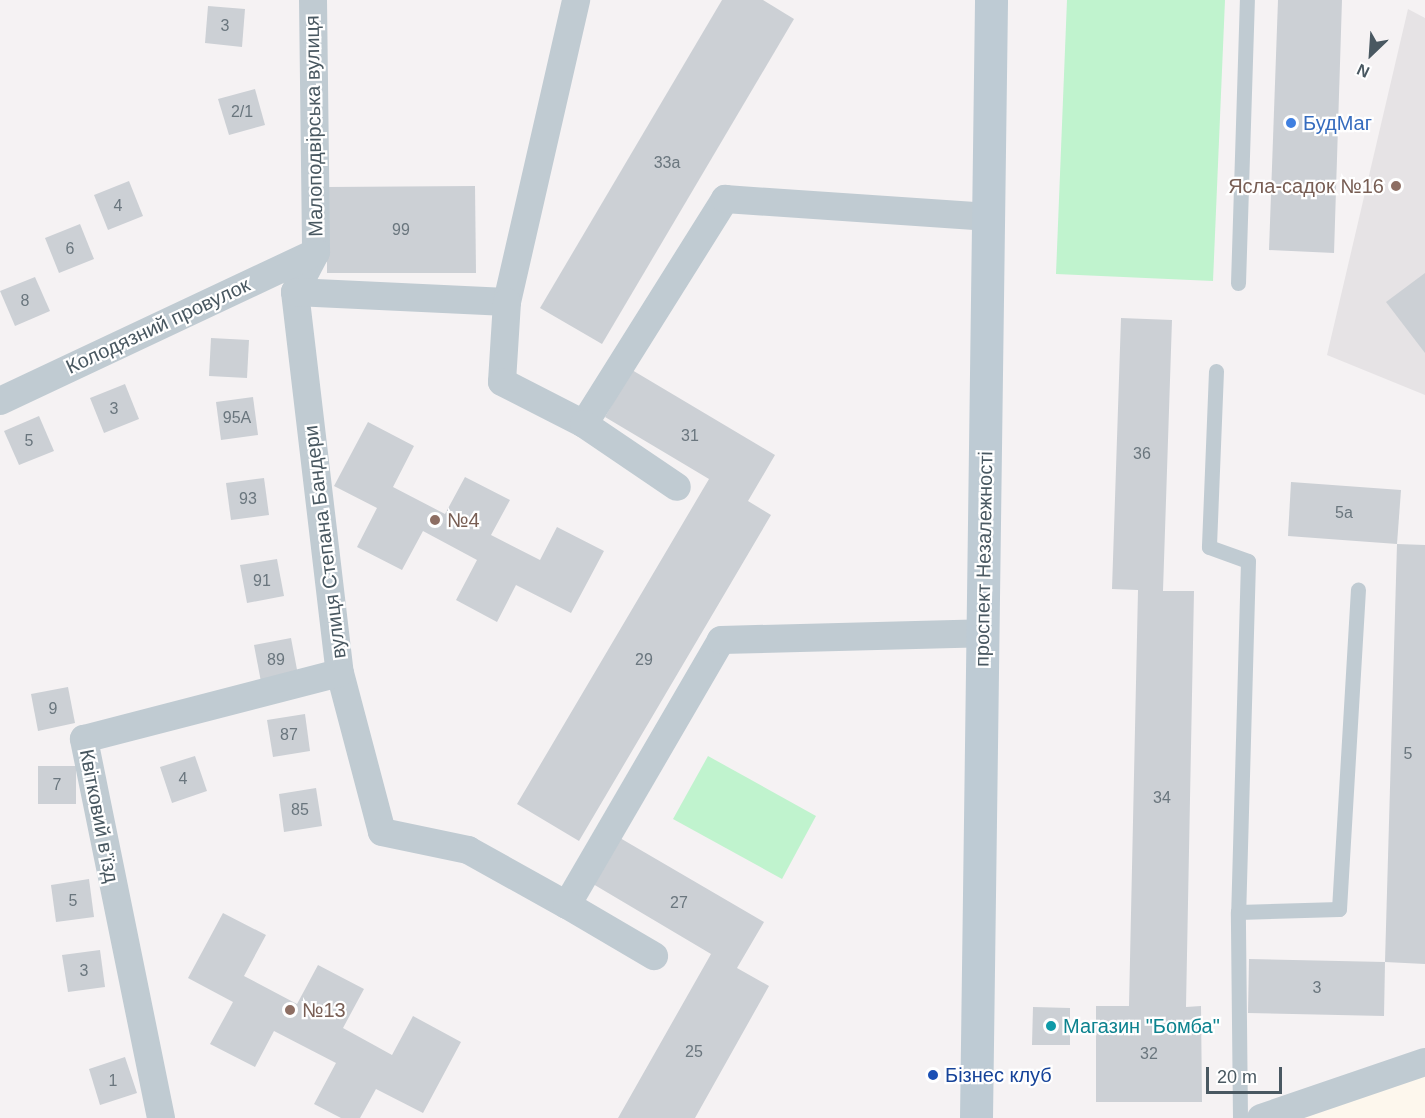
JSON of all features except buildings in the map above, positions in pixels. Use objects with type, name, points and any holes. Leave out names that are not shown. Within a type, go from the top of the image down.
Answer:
[{"type":"street","name":"Малоподвірська вулиця","points":[[313,0],[316,252]]},
{"type":"street","points":[[576,0],[507,302],[502,382],[584,424],[677,487]]},
{"type":"street","name":"проспект Незалежності","points":[[976,1118],[991,0]]},
{"type":"street","points":[[584,424],[725,199],[989,217]]},
{"type":"street","points":[[316,252],[295,292],[507,302]]},
{"type":"street","name":"Колодязний провулок","points":[[0,401],[316,252]]},
{"type":"street","name":"вулиця Степана Бандери","points":[[295,292],[340,673],[382,832],[468,850],[567,905]]},
{"type":"street","points":[[654,956],[567,905],[721,640],[983,633]]},
{"type":"street","name":"Квітковий в’їзд","points":[[161,1118],[84,739],[340,673]]},
{"type":"street","points":[[1261,1118],[1425,1062]]},
{"type":"lane","points":[[1238,284],[1247,0]]},
{"type":"lane","points":[[1216,370],[1209,548],[1248,561],[1238,912],[1240,1118]]},
{"type":"lane","points":[[1238,912],[1339,909],[1358,590]]},
{"type":"shaded area","name":"Ясла-садок №16","points":[[1408,9],[1425,18],[1425,395],[1327,355]]},
{"type":"shaded area","points":[[1425,1062],[1425,1118],[1259,1118]]},
{"type":"green space","points":[[1067,0],[1225,0],[1213,281],[1056,274]]},
{"type":"green space","points":[[708,756],[816,816],[782,879],[673,819]]},
{"type":"place","name":"БудМаг","points":[[1291,123]]},
{"type":"place","name":"Ясла-садок №16","points":[[1396,186]]},
{"type":"place","name":"№4","points":[[435,520]]},
{"type":"place","name":"№13","points":[[290,1010]]},
{"type":"place","name":"Магазин \"Бомба\"","points":[[1051,1026]]},
{"type":"place","name":"Бізнес клуб","points":[[933,1075]]}]
